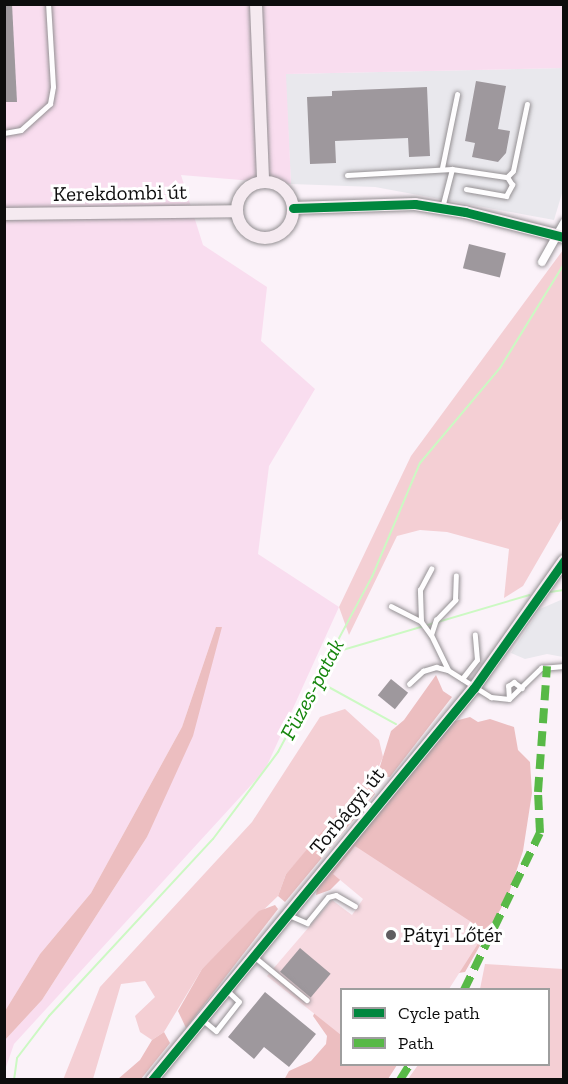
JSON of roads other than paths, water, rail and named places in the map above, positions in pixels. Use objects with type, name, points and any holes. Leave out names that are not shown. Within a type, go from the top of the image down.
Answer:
[{"type":"street","points":[[256,4],[263,181]]},
{"type":"street","points":[[263,181],[286,191],[293,208],[288,225],[281,233],[262,238],[244,229],[236,211],[244,190],[263,181]]},
{"type":"street","points":[[293,208],[415,204],[442,208],[561,236]]},
{"type":"street","name":"Kerekdombi út","points":[[4,214],[236,211]]},
{"type":"street","points":[[542,262],[561,236],[564,223]]},
{"type":"street","name":"Torbágyi út","points":[[152,1080],[252,955],[474,688],[564,561]]},
{"type":"lane","points":[[4,133],[21,130],[50,104],[53,87],[48,4]]},
{"type":"lane","points":[[442,168],[457,94]]},
{"type":"lane","points":[[507,177],[513,171],[527,104]]},
{"type":"lane","points":[[346,175],[442,168],[507,177],[512,185],[506,196],[466,189]]},
{"type":"lane","points":[[442,208],[452,169]]},
{"type":"lane","points":[[421,621],[420,590],[431,568]]},
{"type":"lane","points":[[432,635],[436,620],[455,600],[456,576]]},
{"type":"lane","points":[[391,606],[421,621],[432,635],[448,670]]},
{"type":"lane","points":[[462,679],[477,660],[475,635]]},
{"type":"lane","points":[[409,684],[423,671],[436,667],[448,670],[491,697],[509,699],[541,668],[564,666]]},
{"type":"lane","points":[[509,699],[508,686],[514,682],[522,688]]},
{"type":"lane","points":[[287,913],[307,923],[328,897],[336,894],[355,906]]},
{"type":"lane","points":[[252,955],[307,1000]]},
{"type":"lane","points":[[201,1018],[216,1031],[239,1002],[225,989]]},
{"type":"waterway","name":"Füzes-patak","points":[[14,1080],[17,1058],[49,1016],[213,839],[278,752],[372,577],[420,463],[500,368],[564,264]]},
{"type":"waterway","points":[[550,592],[564,590]]},
{"type":"waterway","points":[[329,654],[530,595]]},
{"type":"waterway","points":[[313,685],[325,685],[396,724]]},
{"type":"place","name":"Pátyi Lőtér","points":[[391,935]]}]
